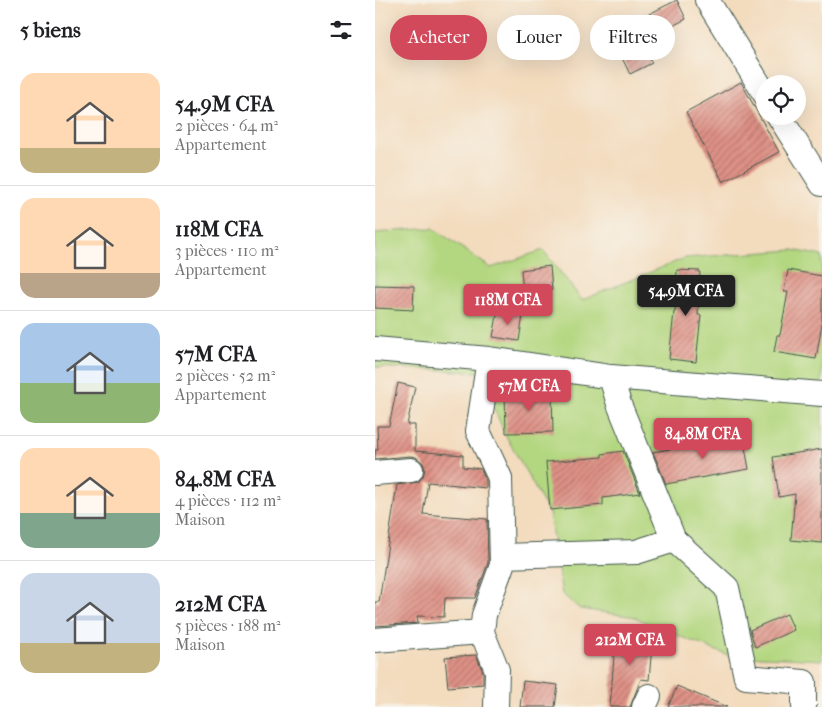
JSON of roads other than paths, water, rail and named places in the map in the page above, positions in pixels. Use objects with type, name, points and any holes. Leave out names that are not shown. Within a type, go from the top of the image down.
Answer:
[{"type":"street","points":[[707,0],[756,79]]},
{"type":"street","points":[[785,125],[822,184]]},
{"type":"street","points":[[375,349],[489,358],[611,377],[822,394]]},
{"type":"street","points":[[489,358],[478,431],[500,478],[502,565],[485,616],[482,632],[497,670],[496,707]]},
{"type":"street","points":[[611,377],[619,404],[674,540],[727,588],[746,677],[804,682],[804,707]]},
{"type":"street","points":[[375,473],[411,470]]},
{"type":"street","points":[[502,556],[636,552],[674,540]]},
{"type":"street","points":[[375,640],[482,632]]}]
